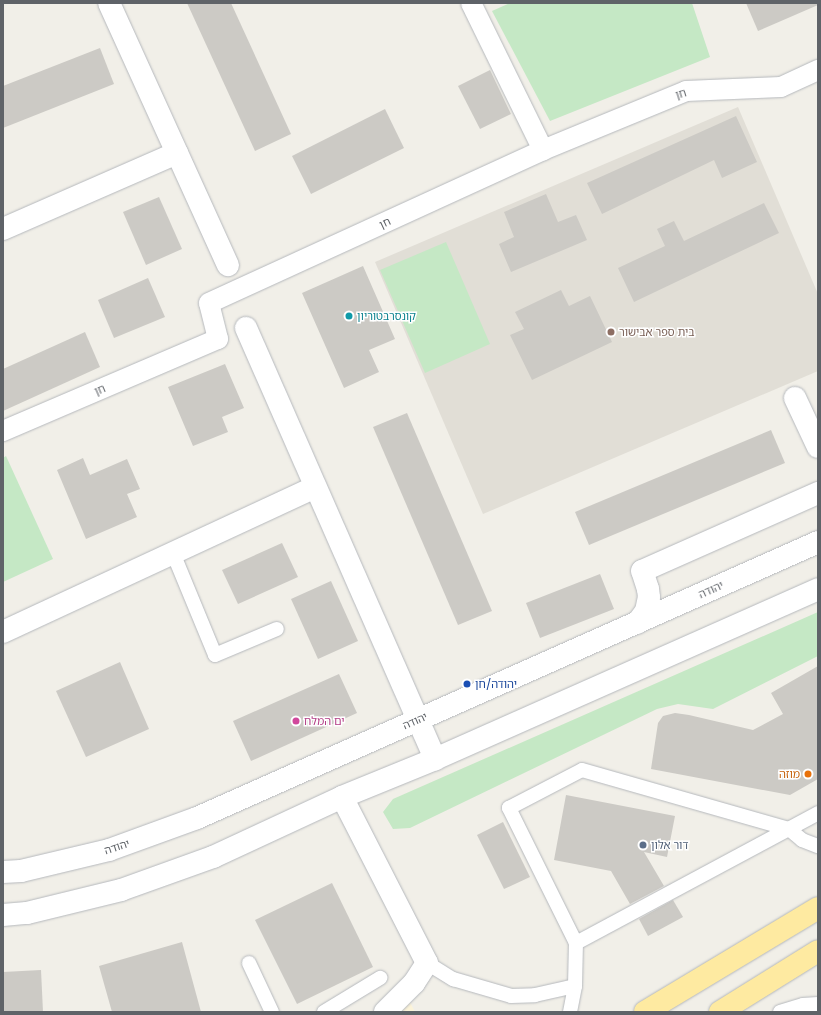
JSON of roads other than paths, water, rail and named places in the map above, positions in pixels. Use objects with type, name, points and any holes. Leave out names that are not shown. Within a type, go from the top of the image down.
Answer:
[{"type":"highway","points":[[645,1012],[818,908]]},
{"type":"highway","points":[[720,1012],[818,952]]},
{"type":"street","points":[[109,3],[228,265]]},
{"type":"street","points":[[471,3],[543,150]]},
{"type":"street","name":"חן","points":[[3,431],[218,339],[208,303],[543,150],[686,91],[781,87],[818,70]]},
{"type":"street","points":[[3,229],[177,153]]},
{"type":"street","points":[[246,328],[435,759]]},
{"type":"street","points":[[795,398],[818,447]]},
{"type":"street","points":[[3,632],[315,487]]},
{"type":"street","points":[[637,623],[646,611],[649,598],[648,589],[642,571],[818,493]]},
{"type":"street","name":"יהודה","points":[[3,872],[21,871],[109,850],[197,818],[818,542]]},
{"type":"street","points":[[3,915],[27,913],[71,904],[158,878],[213,857],[342,797],[435,759],[818,589]]},
{"type":"street","points":[[342,797],[427,963],[414,983],[385,1012]]},
{"type":"lane","points":[[173,553],[215,655],[277,629]]},
{"type":"lane","points":[[570,1012],[575,986],[576,943],[509,808],[582,770],[789,829],[802,840],[818,846]]},
{"type":"lane","points":[[576,943],[818,813]]},
{"type":"lane","points":[[249,963],[272,1012]]},
{"type":"lane","points":[[427,963],[453,979],[511,996],[535,995],[575,986]]},
{"type":"lane","points":[[324,1012],[380,978]]},
{"type":"lane","points":[[780,1012],[803,1005],[818,1004]]},
{"type":"place","name":"קונסרבטוריון","points":[[349,316]]},
{"type":"place","name":"בית ספר אבישור","points":[[611,332]]},
{"type":"place","name":"יהודה/חן","points":[[467,684]]},
{"type":"place","name":"ים המלח","points":[[296,721]]},
{"type":"place","name":"מוזה","points":[[808,774]]},
{"type":"place","name":"דור אלון","points":[[643,845]]}]
